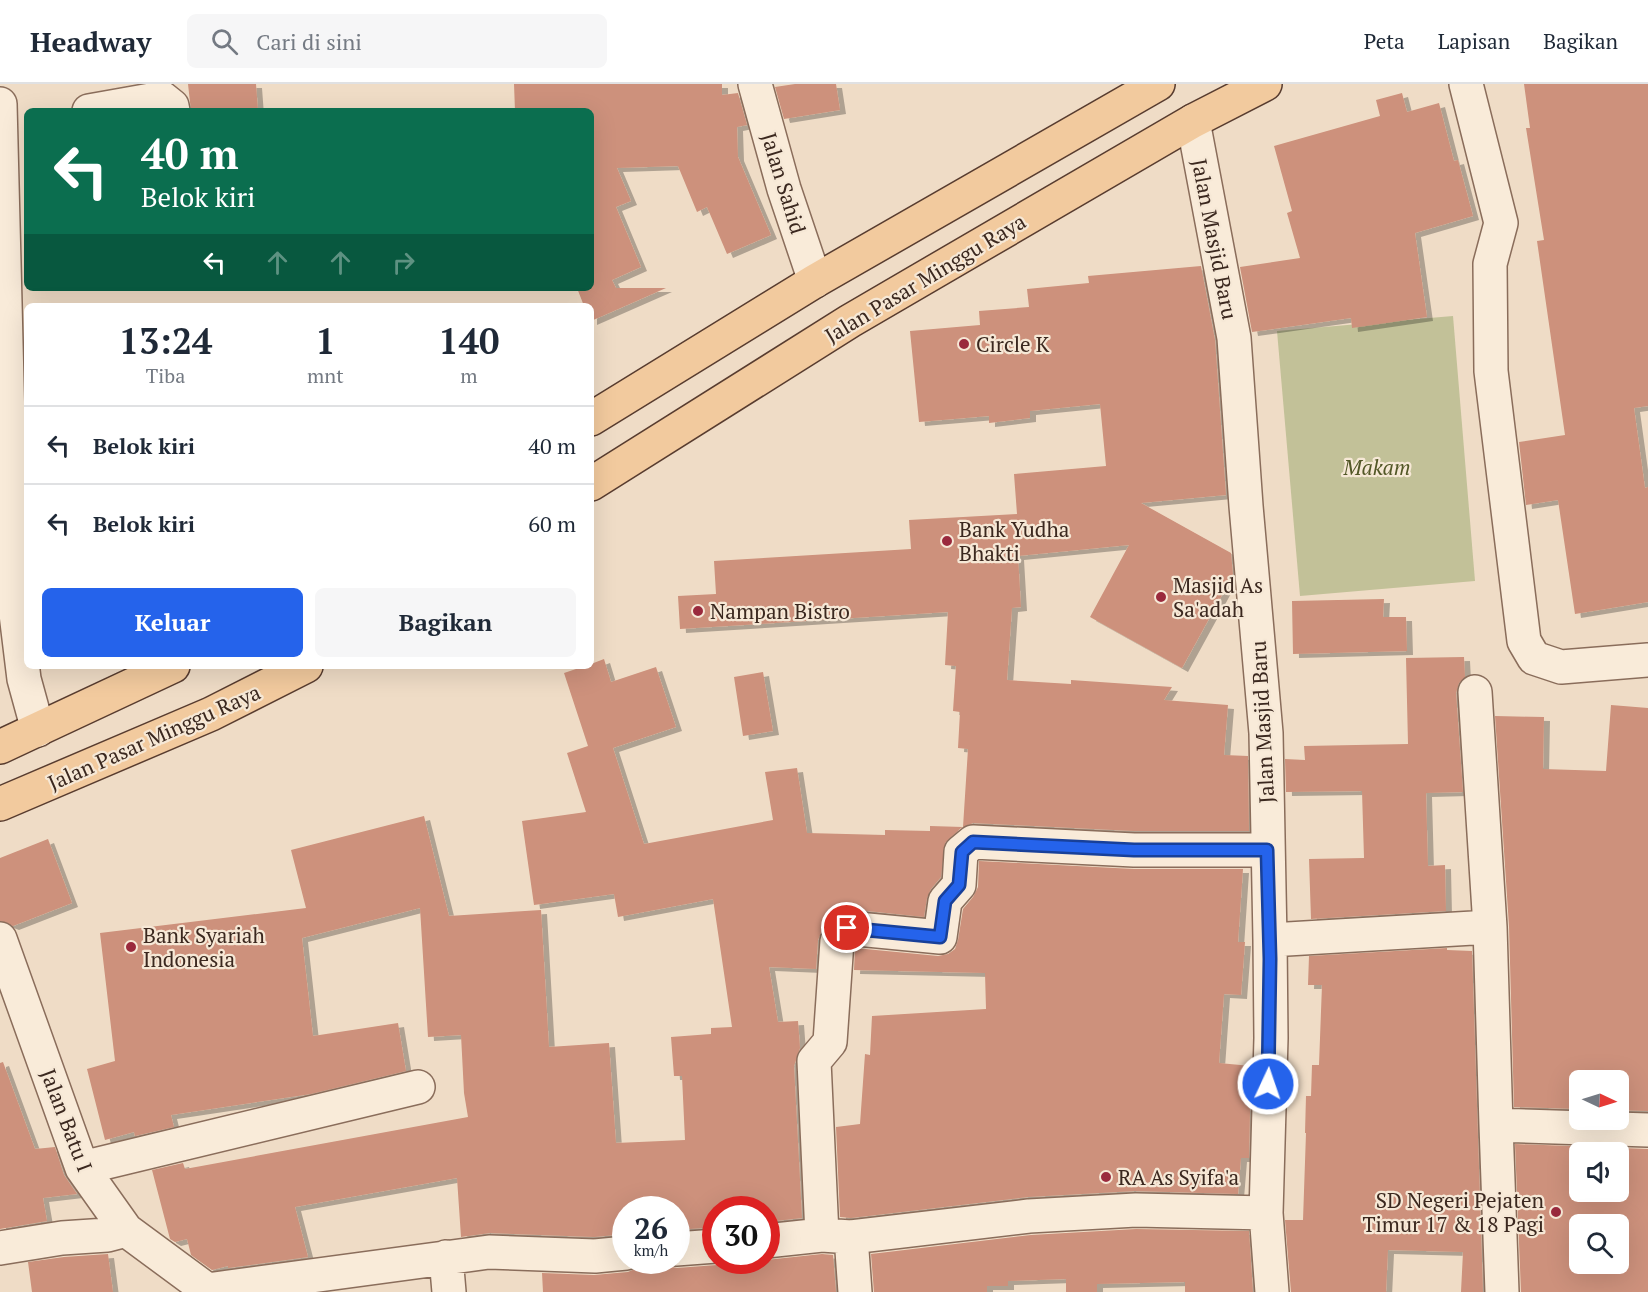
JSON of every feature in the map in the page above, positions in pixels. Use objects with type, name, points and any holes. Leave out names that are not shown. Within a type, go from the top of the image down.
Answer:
[{"type":"main road","points":[[594,416],[815,281],[1158,84]]},
{"type":"main road","name":"Jalan Pasar Minggu Raya","points":[[594,482],[850,321],[1193,121],[1265,84]]},
{"type":"main road","points":[[0,747],[167,669]]},
{"type":"main road","name":"Jalan Pasar Minggu Raya","points":[[0,804],[211,714],[300,669]]},
{"type":"street","name":"Jalan Sahid","points":[[754,84],[815,281]]},
{"type":"street","points":[[1466,84],[1501,223],[1490,264],[1491,371],[1524,641],[1534,658],[1561,667],[1648,660]]},
{"type":"street","points":[[106,108],[162,98],[172,108]]},
{"type":"street","points":[[10,118],[12,581],[24,679],[38,730]]},
{"type":"street","name":"Jalan Masjid Baru","points":[[1193,121],[1234,338],[1266,733],[1270,940],[1266,1213],[1272,1292]]},
{"type":"street","points":[[1475,692],[1490,927],[1502,1292]]},
{"type":"street","points":[[855,1292],[837,1236],[814,1061],[830,1042],[837,941],[847,928],[940,937],[945,901],[959,885],[962,852],[973,842],[1134,850],[1267,850]]},
{"type":"street","points":[[1270,940],[1490,927]]},
{"type":"street","name":"Jalan Batu I","points":[[0,939],[82,1168],[126,1230],[208,1291]]},
{"type":"street","points":[[82,1168],[418,1087]]},
{"type":"street","points":[[1496,1125],[1648,1130]]},
{"type":"street","points":[[780,1240],[1029,1216],[1136,1210],[1266,1213]]},
{"type":"street","points":[[0,1248],[62,1238],[107,1236],[126,1230]]},
{"type":"street","points":[[208,1291],[489,1252],[595,1256],[612,1254]]},
{"type":"street","points":[[446,1257],[449,1292]]},
{"type":"green space","name":"Makam","points":[[1453,316],[1475,581],[1300,596],[1277,331]]},
{"type":"building","points":[[188,84],[256,84],[258,108],[191,108]]},
{"type":"building","points":[[514,84],[722,84],[722,95],[738,93],[747,125],[737,127],[738,157],[771,235],[727,254],[707,207],[697,212],[678,166],[617,168],[631,201],[616,207],[641,267],[612,280],[616,288],[666,288],[594,320],[594,303],[583,303],[578,291],[594,291],[594,108],[515,108]]},
{"type":"building","points":[[795,84],[836,84],[840,110],[784,119],[775,87]]},
{"type":"building","points":[[1524,84],[1648,84],[1648,406],[1634,408],[1645,488],[1648,487],[1648,602],[1575,614],[1558,500],[1526,505],[1519,442],[1565,435],[1537,241],[1544,240],[1526,128],[1530,128]]},
{"type":"building","points":[[1402,93],[1407,112],[1439,103],[1454,161],[1458,160],[1473,216],[1415,233],[1427,317],[1352,328],[1351,318],[1252,332],[1240,267],[1300,258],[1287,213],[1292,211],[1274,146],[1380,116],[1376,100]]},
{"type":"building","points":[[1201,266],[1215,340],[1226,495],[1141,503],[1231,553],[1233,575],[1182,668],[1090,617],[1129,545],[1018,556],[1021,607],[1012,608],[1007,680],[1071,684],[1071,680],[1172,687],[1164,700],[1228,705],[1224,755],[1248,756],[1249,831],[1134,831],[973,823],[961,828],[945,843],[941,877],[927,898],[924,917],[849,909],[840,911],[822,930],[818,940],[816,969],[769,967],[778,1022],[798,1021],[800,1048],[794,1066],[802,1218],[780,1220],[780,1196],[702,1196],[702,1228],[690,1229],[690,1196],[612,1196],[612,1235],[594,1237],[490,1233],[461,1237],[457,1178],[295,1207],[308,1257],[228,1268],[228,1266],[212,1270],[191,1255],[187,1239],[175,1242],[170,1239],[152,1170],[183,1163],[185,1169],[468,1117],[464,1093],[461,1035],[428,1037],[420,908],[302,938],[313,1036],[398,1023],[406,1071],[311,1094],[171,1115],[174,1127],[135,1136],[134,1132],[105,1140],[87,1069],[115,1061],[100,933],[306,908],[291,850],[424,816],[449,916],[541,910],[549,1047],[609,1043],[616,1143],[685,1140],[682,1076],[674,1076],[671,1037],[711,1034],[711,1028],[732,1027],[713,899],[618,917],[614,894],[534,905],[522,821],[586,812],[567,753],[588,746],[564,673],[576,669],[594,669],[594,663],[604,659],[611,682],[656,667],[676,727],[613,748],[644,844],[773,820],[765,772],[797,768],[807,833],[885,835],[885,830],[930,831],[930,826],[963,827],[968,749],[958,748],[960,712],[953,711],[956,666],[945,665],[948,612],[680,629],[678,596],[716,594],[714,561],[911,549],[909,520],[1017,514],[1014,474],[1106,466],[1100,404],[1030,411],[1030,418],[989,423],[989,416],[919,422],[910,331],[980,325],[979,311],[1029,307],[1027,289],[1089,283],[1088,276]]},
{"type":"building","points":[[1384,599],[1383,617],[1406,617],[1407,651],[1293,654],[1292,601]]},
{"type":"building","points":[[1464,657],[1465,677],[1459,683],[1456,693],[1463,792],[1426,793],[1428,866],[1445,865],[1446,911],[1311,919],[1309,859],[1364,858],[1362,791],[1286,792],[1285,759],[1305,760],[1304,746],[1408,744],[1406,658]]},
{"type":"building","points":[[763,672],[773,731],[743,736],[734,677]]},
{"type":"building","points":[[1611,705],[1648,708],[1648,1111],[1629,1110],[1629,1070],[1569,1070],[1569,1109],[1514,1107],[1509,926],[1495,716],[1544,717],[1543,769],[1606,771]]},
{"type":"building","points":[[48,839],[72,903],[13,926],[0,921],[0,858]]},
{"type":"building","points":[[979,861],[1134,869],[1243,869],[1238,942],[1245,942],[1241,995],[1224,994],[1219,1063],[1251,1066],[1249,1158],[1241,1158],[1238,1194],[1135,1191],[1028,1197],[851,1218],[840,1217],[836,1127],[860,1124],[865,1054],[870,1055],[872,1016],[986,1009],[985,973],[854,970],[855,948],[938,956],[948,954],[955,949],[958,940],[963,909],[978,887]]},
{"type":"building","points":[[1447,948],[1447,950],[1472,951],[1483,1292],[1461,1292],[1463,1252],[1388,1250],[1386,1292],[1291,1292],[1285,1220],[1303,1220],[1306,1096],[1311,1096],[1312,1065],[1319,1065],[1322,985],[1308,985],[1309,956]]},
{"type":"building","points":[[3,1062],[35,1149],[55,1147],[64,1175],[77,1194],[43,1198],[47,1221],[0,1229],[0,1063]]},
{"type":"building","name":"SD Negeri Pejaten Timur 17 & 18 Pagi","points":[[1515,1144],[1569,1146],[1569,1202],[1629,1202],[1629,1148],[1648,1149],[1648,1292],[1521,1292]]},
{"type":"building","points":[[1136,1229],[1249,1231],[1253,1292],[1185,1292],[1185,1282],[1097,1284],[1097,1292],[1066,1292],[1066,1279],[1008,1281],[1008,1286],[987,1286],[987,1292],[874,1292],[871,1254],[1031,1235]]},
{"type":"building","points":[[108,1254],[113,1292],[32,1292],[28,1262]]},
{"type":"building","points":[[833,1255],[836,1292],[543,1292],[542,1273],[690,1274],[690,1267],[702,1266],[702,1274],[780,1274],[780,1258]]},
{"type":"place","name":"Circle K","points":[[964,344]]},
{"type":"place","name":"Bank Yudha Bhakti","points":[[947,541]]},
{"type":"place","name":"Masjid As Sa'adah","points":[[1161,597]]},
{"type":"place","name":"Nampan Bistro","points":[[698,611]]},
{"type":"place","name":"Bank Syariah Indonesia","points":[[131,947]]},
{"type":"place","name":"RA As Syifa'a","points":[[1106,1177]]},
{"type":"place","name":"SD Negeri Pejaten Timur 17 & 18 Pagi","points":[[1556,1212]]},
{"type":"route","points":[[847,928],[940,937],[945,901],[959,885],[962,852],[973,842],[1134,850],[1267,850],[1270,959],[1268,1084]]}]
